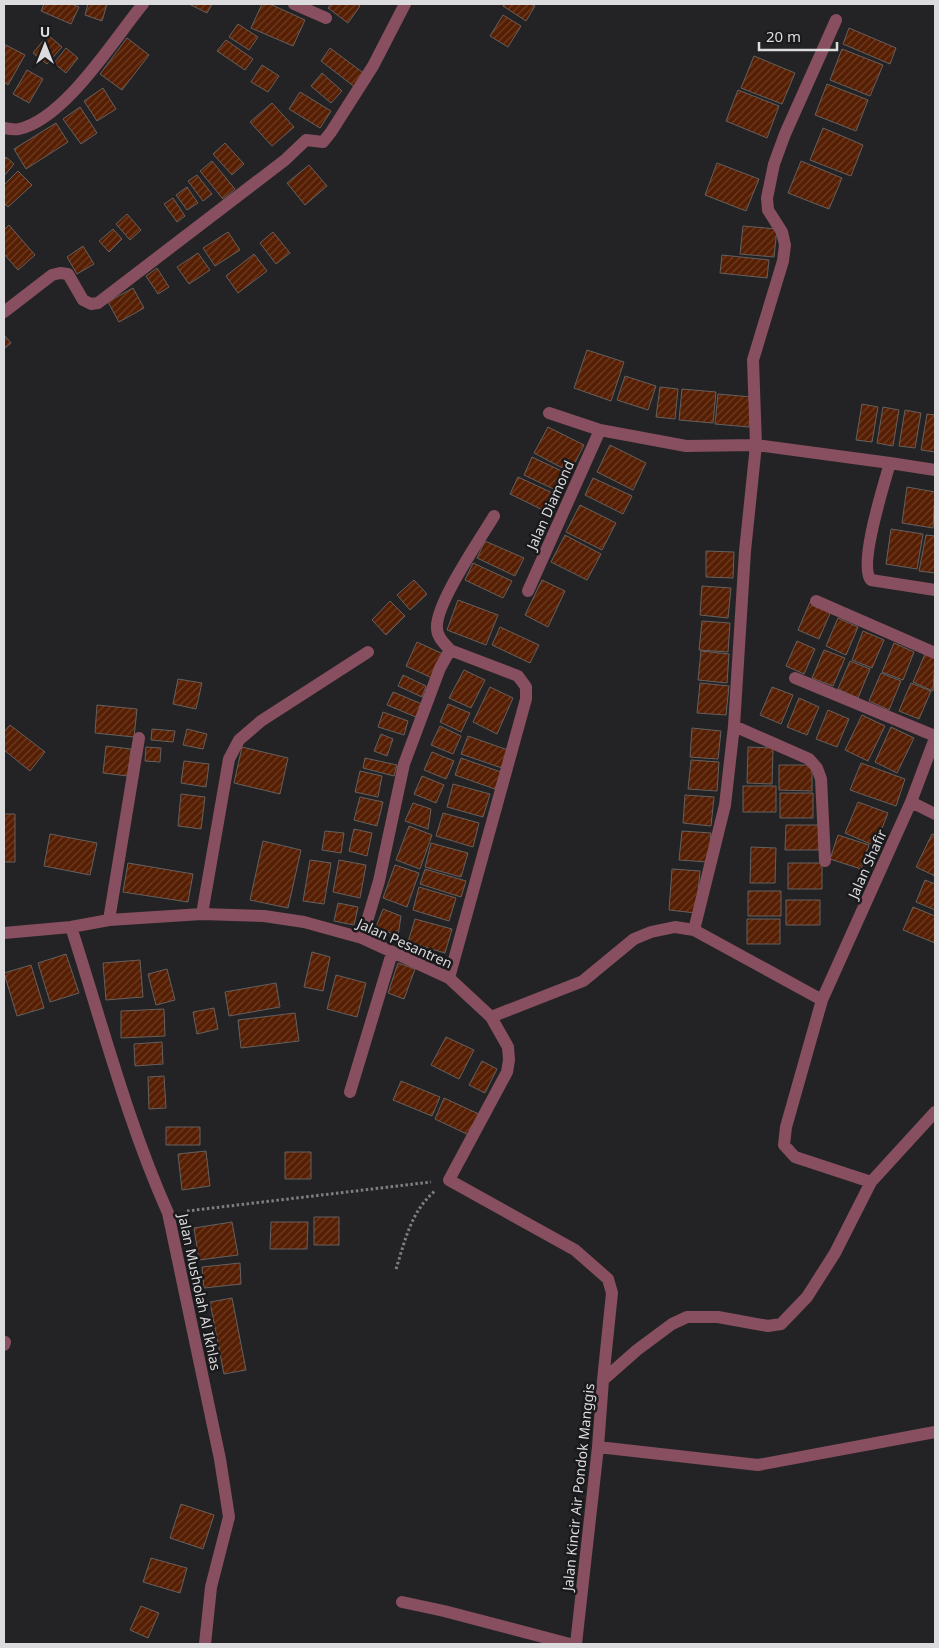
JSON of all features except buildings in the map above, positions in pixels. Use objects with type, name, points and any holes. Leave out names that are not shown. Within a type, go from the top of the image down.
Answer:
[{"type":"street","points":[[4,128],[20,129],[46,116],[69,98],[144,4]]},
{"type":"street","points":[[294,4],[326,18]]},
{"type":"street","points":[[4,312],[52,275],[60,272],[68,274],[83,300],[91,304],[98,302],[286,160],[306,140],[323,142],[373,66],[405,4]]},
{"type":"street","points":[[694,930],[725,805],[734,726],[745,551],[756,445],[753,360],[783,261],[785,245],[782,232],[768,210],[767,198],[774,164],[785,134],[836,20]]},
{"type":"street","points":[[549,412],[600,430],[686,446],[756,445],[935,470]]},
{"type":"street","name":"Jalan Diamond","points":[[528,591],[600,430]]},
{"type":"street","points":[[890,464],[872,529],[866,569],[867,576],[871,580],[935,590]]},
{"type":"street","points":[[449,978],[526,699],[526,687],[518,676],[450,650],[439,638],[437,622],[461,570],[494,516]]},
{"type":"street","points":[[816,601],[935,653]]},
{"type":"street","points":[[362,938],[379,881],[404,764],[440,668],[450,650]]},
{"type":"street","points":[[202,914],[229,759],[239,740],[261,721],[368,652]]},
{"type":"street","points":[[795,678],[935,737]]},
{"type":"street","points":[[734,726],[809,759],[817,768],[821,779],[825,861]]},
{"type":"street","name":"Jalan Shafir","points":[[822,1000],[912,802],[935,737]]},
{"type":"street","points":[[109,920],[139,738]]},
{"type":"street","points":[[912,802],[935,814]]},
{"type":"street","name":"Jalan Pesantren","points":[[4,933],[71,927],[109,920],[202,914],[264,916],[296,921],[362,938],[449,978],[491,1017],[508,1047],[509,1060],[507,1072],[450,1180]]},
{"type":"street","name":"Jalan Musholah Al Ikhlas","points":[[71,927],[116,1074],[155,1184],[168,1213],[220,1459],[228,1517],[211,1587],[205,1644]]},
{"type":"street","points":[[491,1017],[583,981],[634,940],[651,932],[675,928],[694,930],[822,1000],[786,1127],[784,1145],[795,1157],[871,1182],[935,1112]]},
{"type":"street","points":[[350,1092],[392,953]]},
{"type":"street","points":[[450,1180],[575,1250],[608,1278],[612,1293],[603,1380]]},
{"type":"street","name":"Jalan Kincir Air Pondok Manggis","points":[[576,1644],[598,1447],[603,1380],[637,1350],[672,1324],[687,1317],[718,1317],[768,1326],[781,1324],[812,1290],[835,1253],[871,1182]]},
{"type":"street","points":[[598,1447],[758,1465],[935,1432]]},
{"type":"street","points":[[402,1602],[570,1644]]},
{"type":"path","points":[[168,1213],[450,1180]]},
{"type":"path","points":[[396,1269],[411,1222],[426,1199],[450,1180]]}]
